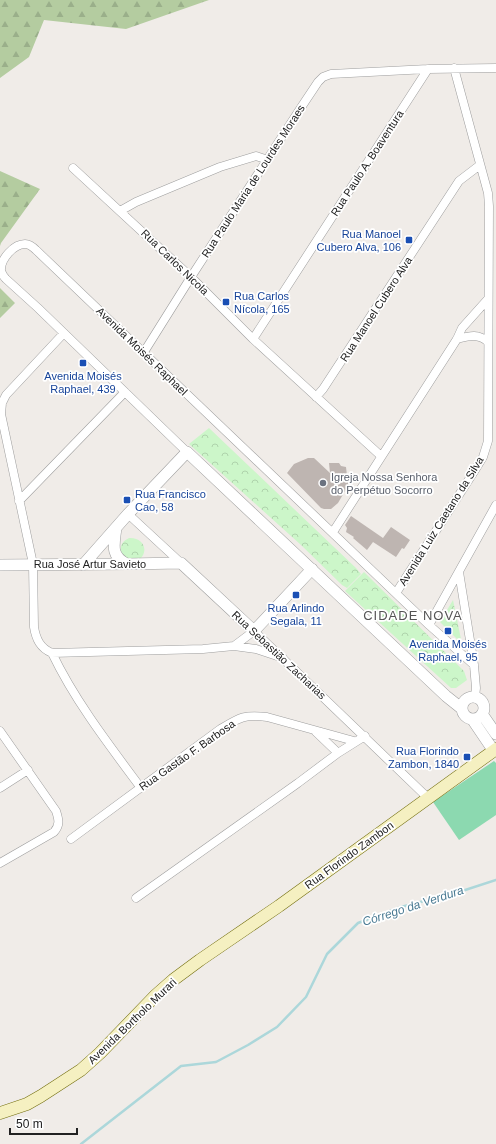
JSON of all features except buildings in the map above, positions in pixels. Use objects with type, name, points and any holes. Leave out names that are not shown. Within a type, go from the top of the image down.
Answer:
[{"type":"main road","name":"Rua Florindo Zambon","points":[[200,960],[279,906],[495,750]]},
{"type":"main road","name":"Avenida Bortholo Murari","points":[[0,1113],[27,1104],[81,1070],[100,1053],[156,995],[200,960]]},
{"type":"street","name":"Avenida Luiz Caetano da Silva","points":[[396,593],[483,457],[488,441],[488,193],[454,68]]},
{"type":"street","points":[[428,69],[496,68]]},
{"type":"street","name":"Rua Paulo Maria de Lourdes Moraes","points":[[144,352],[318,82],[327,75],[346,72],[428,69]]},
{"type":"street","name":"Rua Paulo A. Boaventura","points":[[253,338],[428,69]]},
{"type":"street","points":[[120,211],[136,202],[220,167],[256,156],[268,160]]},
{"type":"street","name":"Rua Manoel Cubero Alva","points":[[316,397],[323,389],[459,181],[480,165]]},
{"type":"street","name":"Rua Carlos Nicola","points":[[73,168],[191,277],[316,397],[381,456]]},
{"type":"street","name":"Avenida Moisés Raphael","points":[[461,708],[446,696],[187,452],[6,279],[2,271],[3,262],[7,254],[18,246],[27,244],[36,250],[429,625],[474,665]]},
{"type":"street","points":[[333,532],[457,339],[462,328],[488,299]]},
{"type":"street","points":[[64,333],[6,395],[2,402],[2,420],[33,564],[34,616],[36,636],[40,644],[45,650],[52,653],[203,649],[234,646],[262,650],[283,658]]},
{"type":"street","points":[[457,339],[476,335],[482,337],[488,342]]},
{"type":"street","points":[[19,501],[125,392]]},
{"type":"street","points":[[83,565],[128,514],[187,452]]},
{"type":"street","points":[[429,625],[496,505]]},
{"type":"street","name":"Rua Sebastião Zacharias","points":[[128,514],[283,658],[428,798]]},
{"type":"street","points":[[116,528],[114,543],[115,554],[127,564]]},
{"type":"street","name":"Rua José Artur Savieto","points":[[0,565],[181,563]]},
{"type":"street","points":[[234,646],[254,631],[312,569]]},
{"type":"street","points":[[459,572],[474,665],[476,688],[475,697]]},
{"type":"street","points":[[52,653],[62,674],[74,693],[141,788]]},
{"type":"street","points":[[477,717],[484,706],[482,702],[472,696],[465,699],[461,705],[465,716],[477,717],[496,734]]},
{"type":"street","name":"Rua Gastão F. Barbosa","points":[[71,839],[219,730],[245,716],[254,715],[267,717],[354,741]]},
{"type":"street","points":[[477,717],[495,750]]},
{"type":"street","points":[[0,731],[56,811],[59,820],[59,826],[54,832],[0,863]]},
{"type":"street","points":[[315,731],[338,753]]},
{"type":"street","points":[[136,898],[298,783],[354,741],[364,736]]},
{"type":"street","points":[[0,788],[28,770]]},
{"type":"green space","points":[[0,0],[209,0],[126,29],[44,20],[29,57],[0,78]]},
{"type":"green space","points":[[0,171],[40,189],[0,246]]},
{"type":"green space","points":[[0,288],[15,303],[0,318]]},
{"type":"green space","points":[[209,428],[356,568],[361,574],[347,588],[189,444]]},
{"type":"green space","points":[[129,538],[138,540],[143,545],[144,553],[139,560],[123,558],[121,546],[123,542]]},
{"type":"green space","points":[[364,572],[464,671],[467,680],[456,688],[451,688],[345,591]]},
{"type":"green space","points":[[453,600],[462,644],[440,622]]},
{"type":"green space","points":[[494,761],[496,763],[496,815],[459,840],[433,802]]},
{"type":"waterway","name":"Córrego da Verdura","points":[[81,1144],[181,1066],[216,1062],[277,1027],[306,997],[327,954],[358,923],[401,907],[459,892],[496,880]]},
{"type":"place","name":"Rua Manoel Cubero Alva, 106","points":[[409,240]]},
{"type":"place","name":"Rua Carlos Nícola, 165","points":[[226,302]]},
{"type":"place","name":"Avenida Moisés Raphael, 439","points":[[83,363]]},
{"type":"place","name":"Igreja Nossa Senhora do Perpétuo Socorro","points":[[323,483]]},
{"type":"place","name":"Rua Francisco Cao, 58","points":[[127,500]]},
{"type":"place","name":"Rua Arlindo Segala, 11","points":[[296,595]]},
{"type":"place","name":"Avenida Moisés Raphael, 95","points":[[448,631]]},
{"type":"place","name":"Rua Florindo Zambon, 1840","points":[[467,757]]},
{"type":"district","name":"CIDADE NOVA","points":[[413,615]]}]
